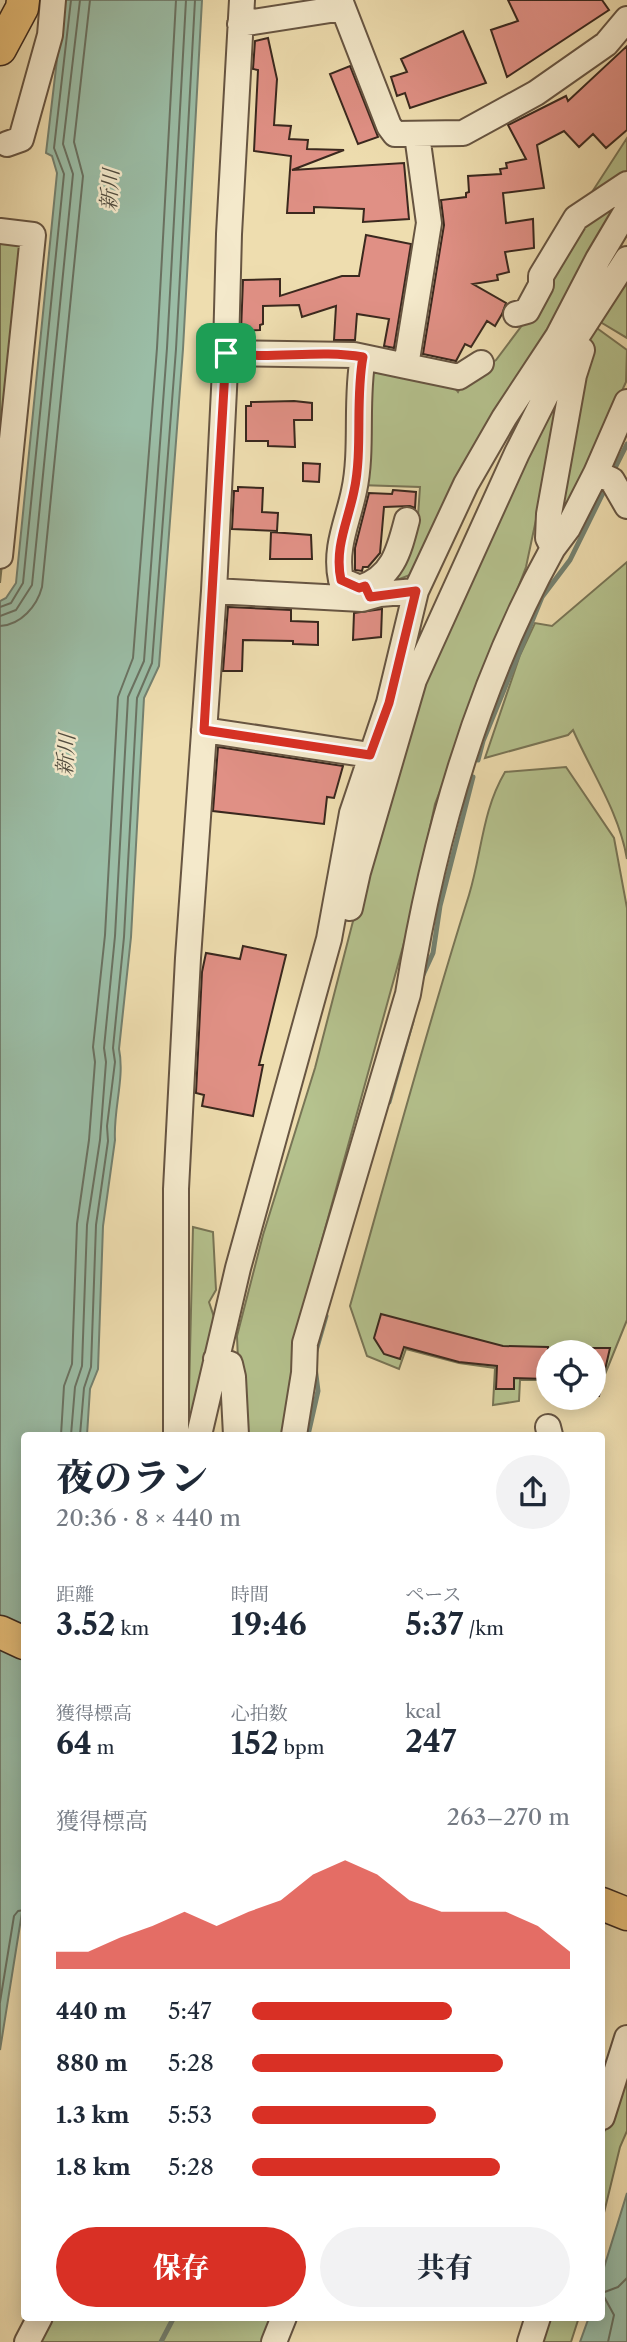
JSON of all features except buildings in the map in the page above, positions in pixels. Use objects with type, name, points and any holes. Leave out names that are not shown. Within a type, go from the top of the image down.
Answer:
[{"type":"main road","points":[[0,49],[22,8],[23,0]]},
{"type":"main road","points":[[0,1632],[21,1642]]},
{"type":"main road","points":[[0,1653],[21,1662]]},
{"type":"main road","points":[[605,1882],[627,1892]]},
{"type":"main road","points":[[605,1905],[627,1914]]},
{"type":"street","points":[[7,144],[21,139],[50,35],[53,0]]},
{"type":"street","points":[[176,1432],[176,1189],[214,591],[241,12],[342,4],[389,126],[395,134],[417,135],[463,133],[556,79],[606,44],[627,19]]},
{"type":"street","points":[[406,366],[429,223],[417,135]]},
{"type":"street","points":[[516,314],[527,311],[541,285],[541,276],[576,218],[627,184]]},
{"type":"street","points":[[327,949],[342,945],[358,872],[414,680],[517,453],[598,259],[627,210]]},
{"type":"street","points":[[0,231],[33,234],[8,392],[0,556]]},
{"type":"street","points":[[200,1432],[238,1268],[327,949],[352,813],[389,703],[416,591],[466,484],[503,418],[627,259]]},
{"type":"street","points":[[553,548],[548,538],[549,514],[574,374],[582,351],[565,340]]},
{"type":"street","points":[[226,353],[319,353],[363,357],[460,377],[481,363]]},
{"type":"street","points":[[363,357],[354,491],[342,527],[339,570],[341,580],[347,585],[367,592]]},
{"type":"street","points":[[294,1432],[304,1373],[304,1343],[408,994],[416,945],[449,803],[495,673],[537,577],[568,528],[627,402]]},
{"type":"street","points":[[596,473],[612,480],[627,506]]},
{"type":"street","points":[[367,592],[398,557],[407,520]]},
{"type":"street","points":[[214,591],[318,599],[367,592],[416,591]]},
{"type":"street","points":[[204,730],[370,755]]},
{"type":"street","points":[[216,1359],[230,1364],[236,1432]]},
{"type":"street","points":[[605,2108],[627,2038]]},
{"type":"street","points":[[27,2342],[38,2321]]},
{"type":"street","points":[[274,2342],[282,2321]]},
{"type":"street","points":[[530,2342],[537,2321]]},
{"type":"shaded area","points":[[627,138],[627,179],[581,209]]},
{"type":"shaded area","points":[[627,190],[415,573],[379,587],[418,516],[420,487],[359,485],[372,364],[448,379],[458,392],[464,381],[496,360],[529,316],[574,225]]},
{"type":"shaded area","points":[[0,227],[37,232],[0,583]]},
{"type":"shaded area","points":[[627,275],[627,338],[597,320]]},
{"type":"shaded area","points":[[594,326],[627,350],[626,382],[563,519],[557,520],[590,355],[590,332]]},
{"type":"shaded area","points":[[566,378],[526,567],[435,804],[410,921],[293,1345],[292,1396],[285,1432],[241,1432],[237,1336],[263,1235],[315,1068],[374,840],[439,642]]},
{"type":"shaded area","points":[[627,562],[627,859],[618,825],[573,730],[568,735],[485,758],[520,655],[535,623],[552,626]]},
{"type":"shaded area","points":[[566,767],[614,838],[627,908],[627,1320],[606,1372],[606,1340],[536,1340],[536,1380],[520,1380],[519,1401],[493,1405],[495,1368],[459,1363],[406,1349],[399,1369],[367,1356],[350,1306],[469,895],[487,817],[505,772]]},
{"type":"shaded area","points":[[193,1227],[213,1232],[216,1290],[209,1302],[217,1326],[188,1432]]},
{"type":"shaded area","points":[[627,2059],[627,2131],[620,2147],[605,2209],[605,2129]]},
{"type":"shaded area","points":[[50,2321],[271,2321],[265,2342],[38,2342]]},
{"type":"shaded area","points":[[544,2321],[578,2321],[571,2342],[536,2342]]},
{"type":"water","name":"新川","points":[[64,0],[202,0],[183,349],[159,666],[144,698],[131,937],[119,1049],[120,1083],[103,1226],[98,1369],[90,1389],[87,1432],[21,1432],[21,1919],[0,2050],[0,601],[6,598],[16,583],[57,173],[52,156],[46,153]]},
{"type":"water","points":[[627,2193],[627,2342],[580,2342],[588,2321],[605,2321],[605,2264]]},
{"type":"waterway","points":[[614,470],[627,444]]},
{"type":"waterway","points":[[478,760],[483,741],[542,597],[570,560],[605,489]]},
{"type":"waterway","points":[[422,977],[433,953],[440,906],[473,777]]},
{"type":"waterway","points":[[389,1102],[412,1021]]},
{"type":"waterway","points":[[315,1354],[326,1316]]},
{"type":"waterway","points":[[309,1432],[318,1391],[315,1367]]},
{"type":"waterway","points":[[161,2342],[172,2321]]},
{"type":"route","points":[[226,353],[319,353],[363,357],[354,491],[342,527],[339,570],[341,580],[347,585],[359,588],[365,586],[370,597],[416,591],[389,703],[370,755],[204,730],[226,353]]}]
